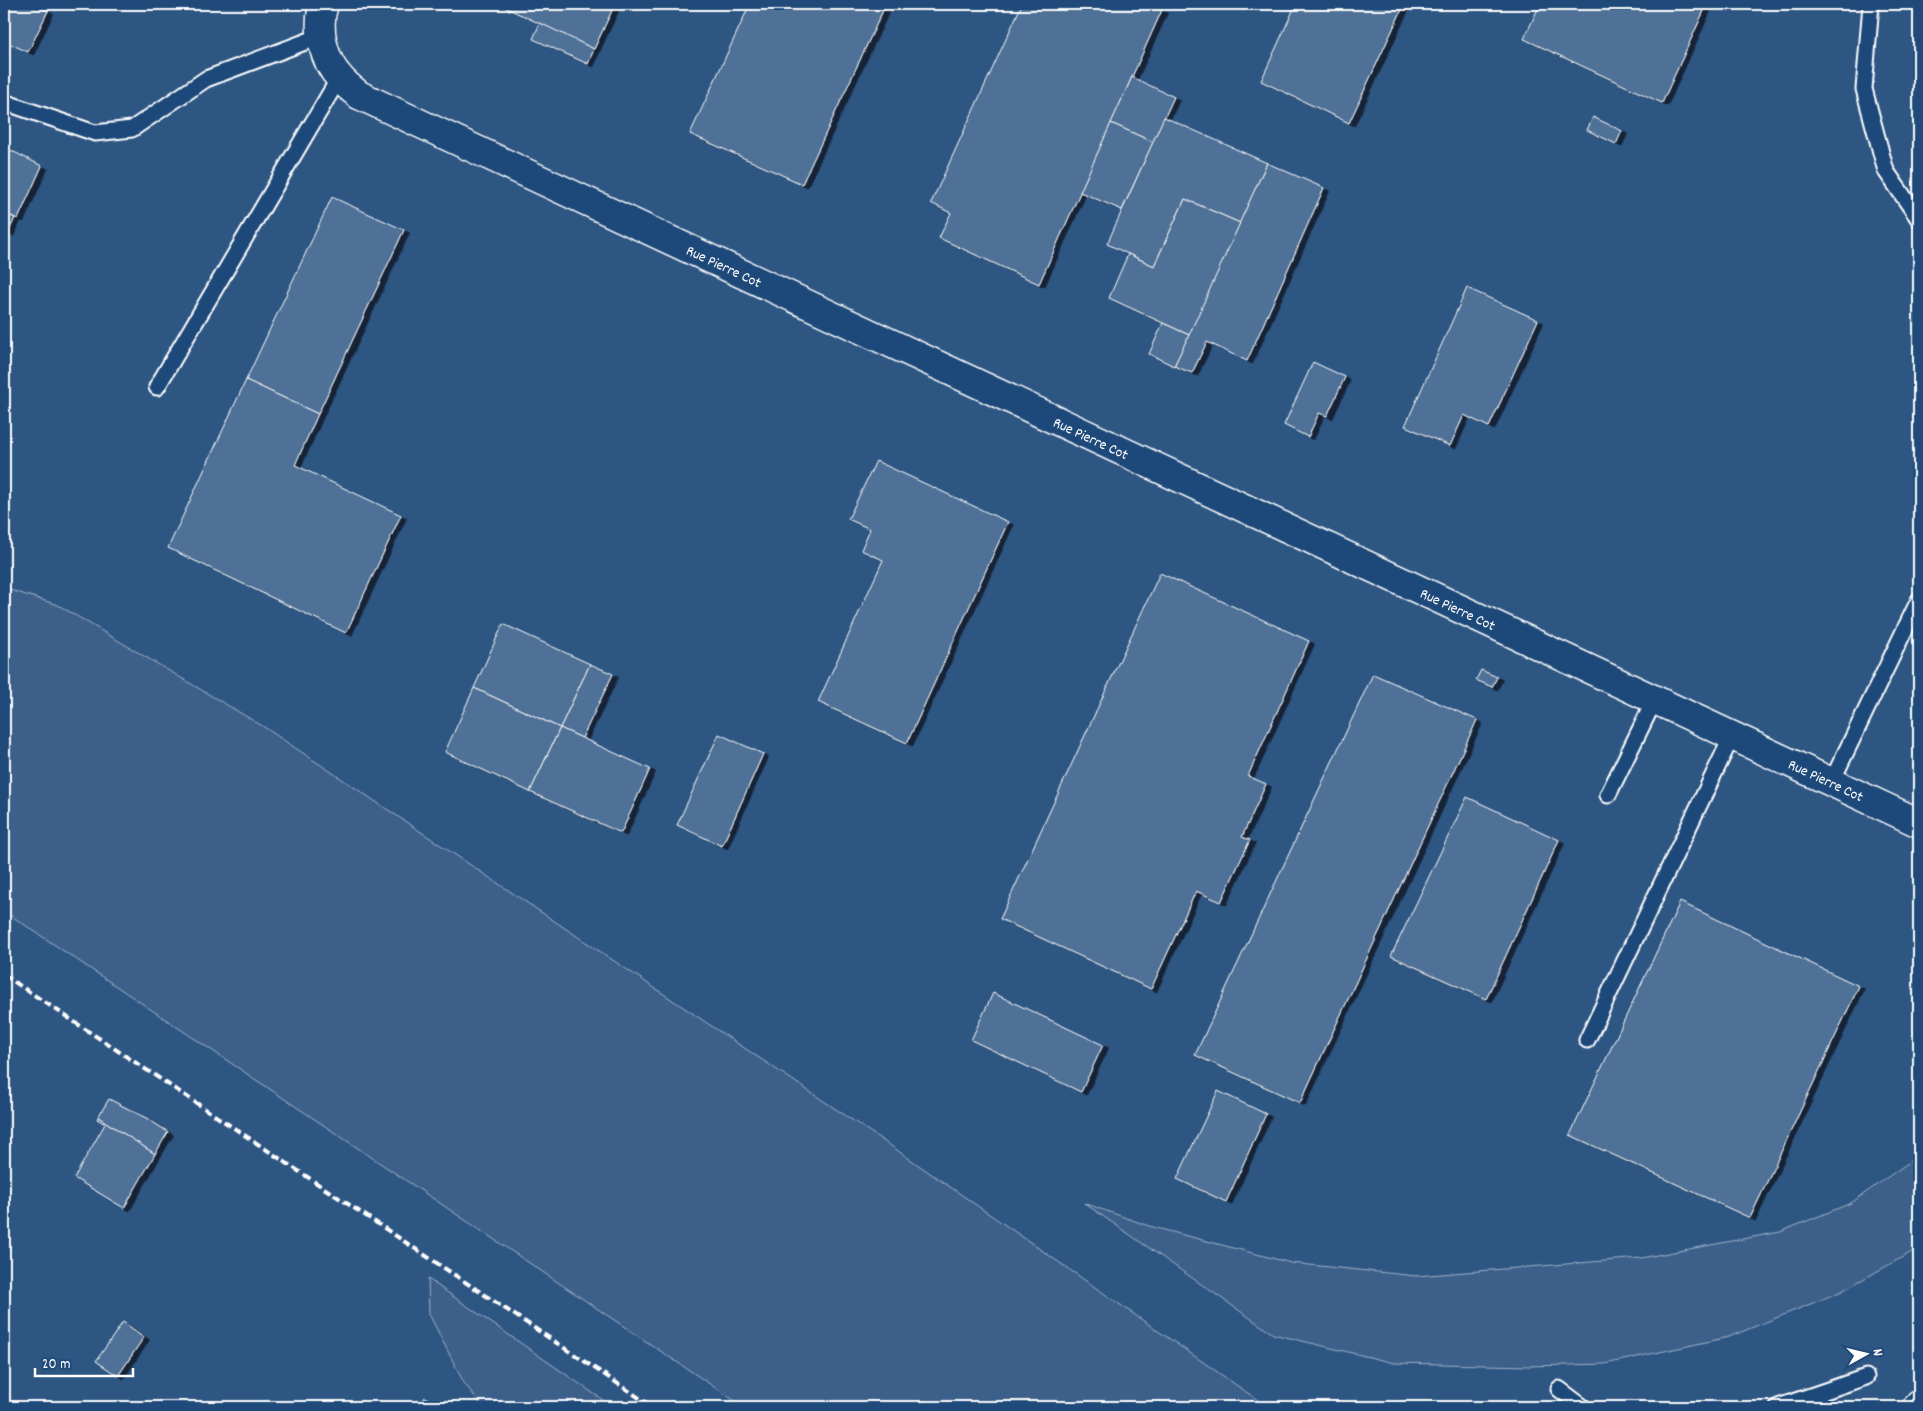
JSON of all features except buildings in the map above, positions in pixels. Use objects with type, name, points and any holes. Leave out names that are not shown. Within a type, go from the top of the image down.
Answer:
[{"type":"street","name":"Rue Pierre Cot","points":[[324,4],[322,10],[322,36],[327,57],[339,78],[359,95],[1919,823]]},
{"type":"street","points":[[1916,1407],[1919,1404]]},
{"type":"lane","points":[[1871,4],[1864,89],[1886,171],[1919,219]]},
{"type":"lane","points":[[4,102],[95,133],[132,129],[206,79],[322,36]]},
{"type":"lane","points":[[157,387],[339,78]]},
{"type":"lane","points":[[1831,783],[1919,600]]},
{"type":"lane","points":[[1608,795],[1654,700]]},
{"type":"lane","points":[[1586,1040],[1732,736]]},
{"type":"lane","points":[[1778,1407],[1866,1377]]},
{"type":"lane","points":[[1559,1389],[1583,1407]]},
{"type":"shaded area","points":[[4,4],[1919,4],[1919,1407],[4,1407]]},
{"type":"shaded area","points":[[4,588],[58,605],[264,727],[891,1146],[1268,1407],[744,1407],[4,911]]},
{"type":"shaded area","points":[[1919,1155],[1919,1248],[1840,1292],[1729,1337],[1605,1364],[1530,1366],[1394,1363],[1273,1334],[1084,1203],[1149,1226],[1291,1263],[1416,1276],[1641,1258],[1780,1232],[1851,1203]]},
{"type":"shaded area","points":[[428,1279],[613,1407],[483,1407],[464,1383],[429,1314]]},
{"type":"railway","points":[[4,975],[653,1407]]}]
